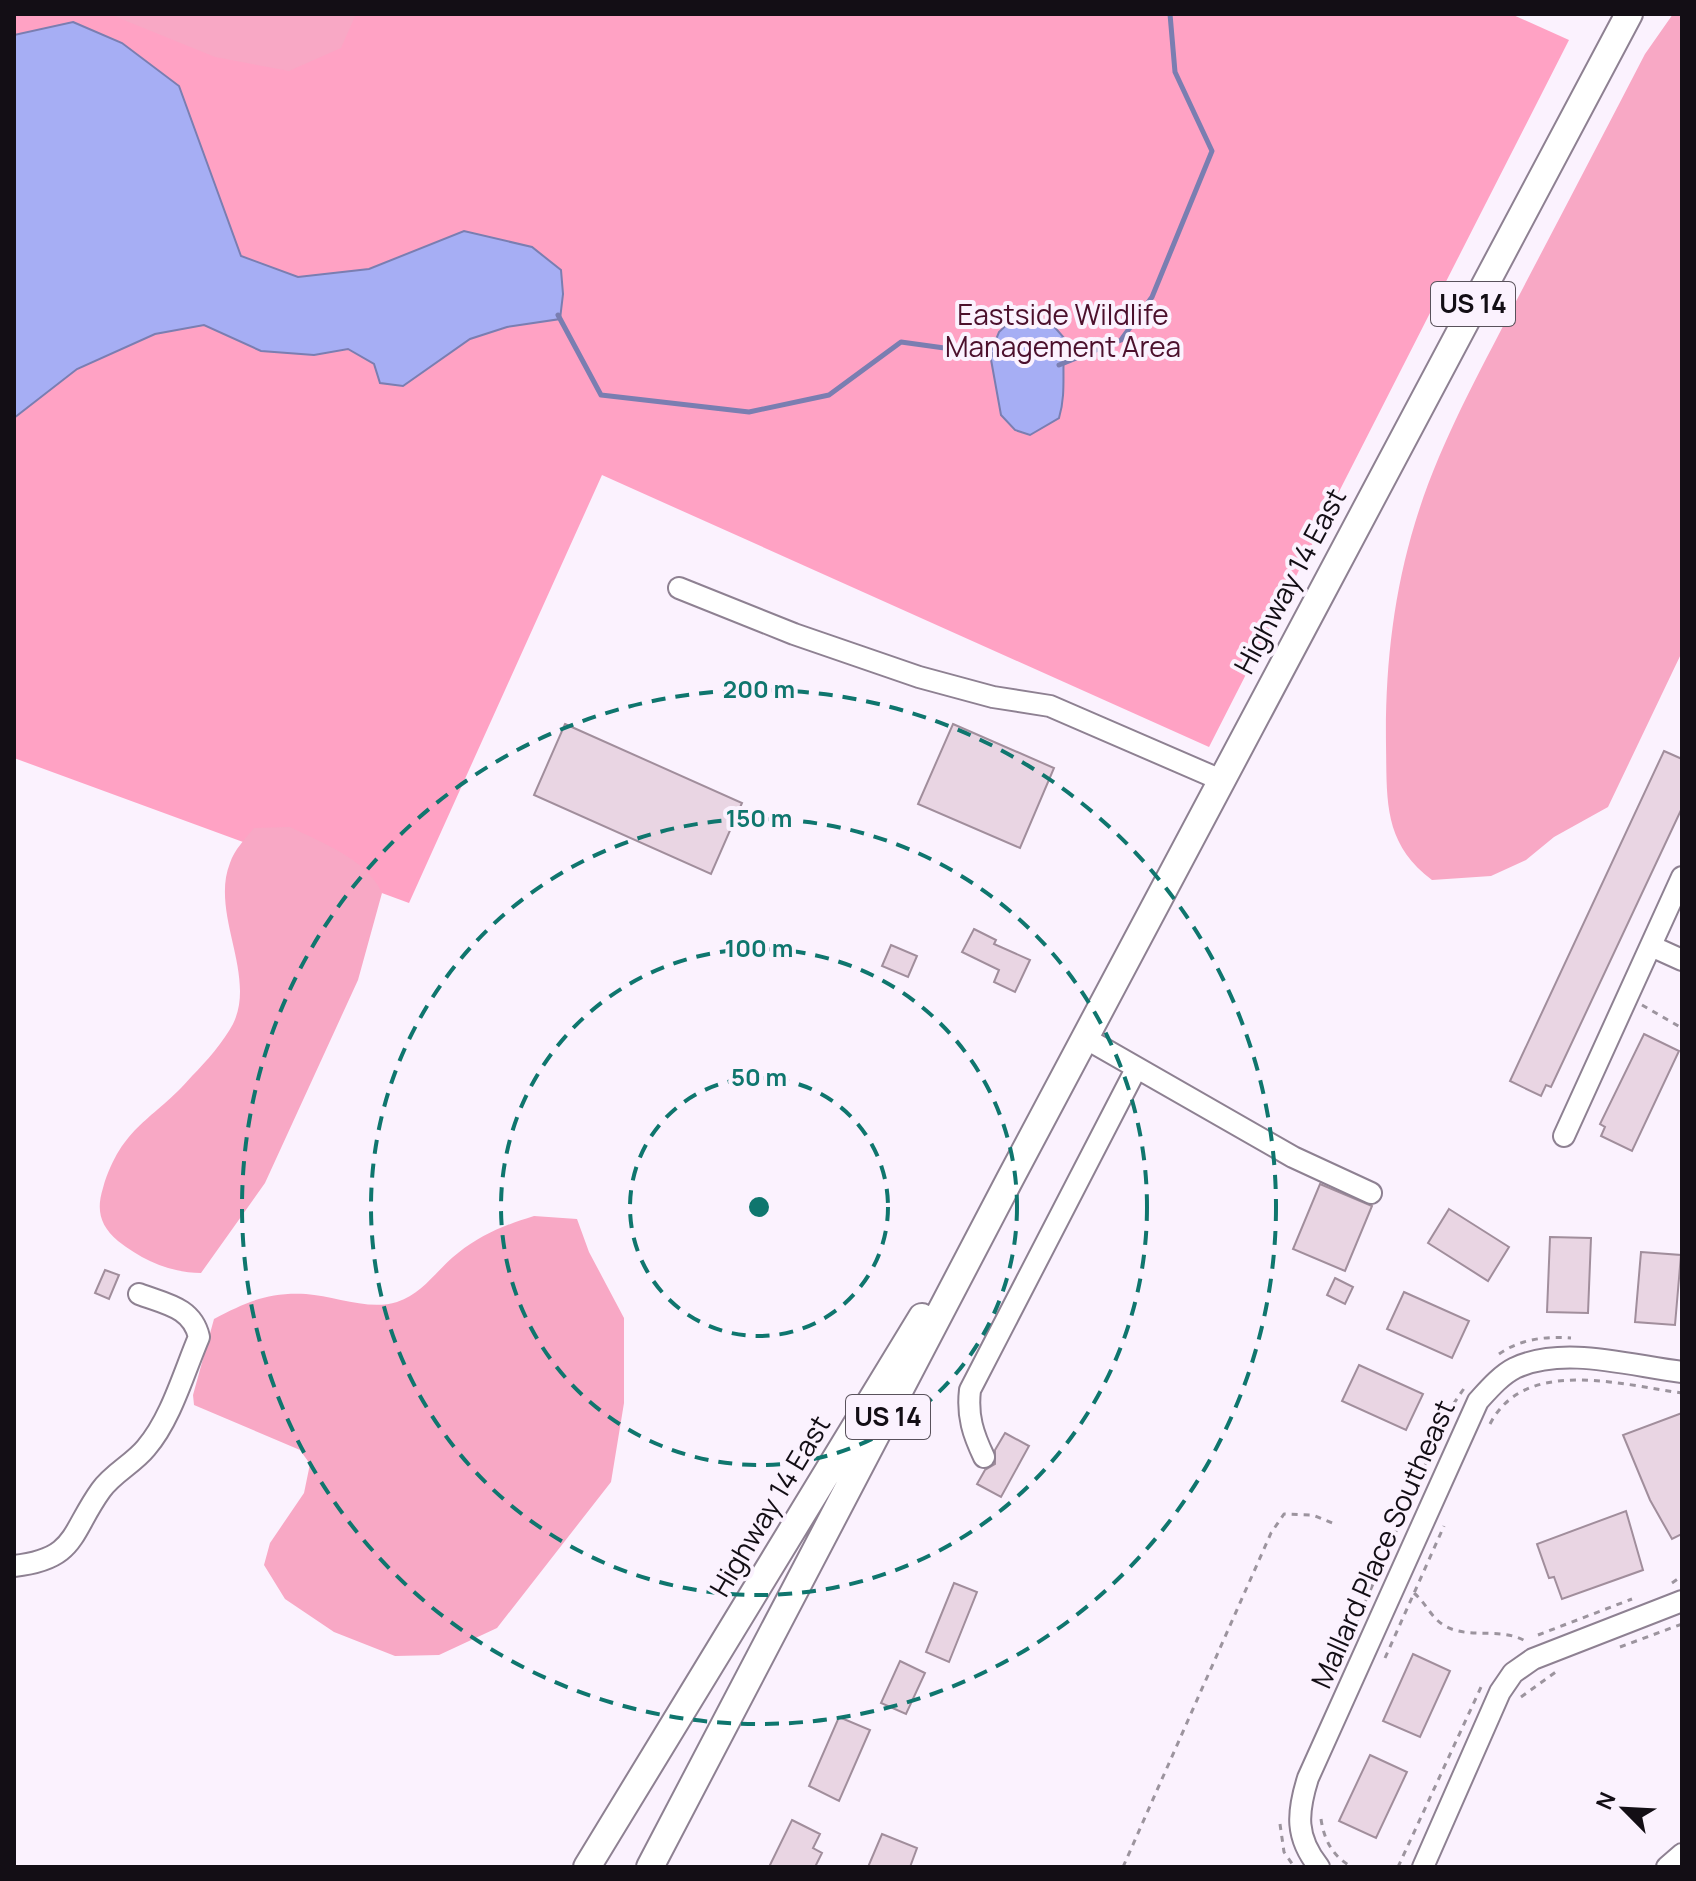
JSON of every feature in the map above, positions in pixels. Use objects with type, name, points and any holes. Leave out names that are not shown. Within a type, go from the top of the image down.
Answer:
[{"type":"main road","name":"Highway 14 East","points":[[650,1867],[1010,1179],[1629,14]]},
{"type":"main road","name":"Highway 14 East","points":[[587,1867],[932,1300],[1010,1179]]},
{"type":"street","points":[[679,588],[794,634],[919,677],[993,697],[1050,706],[1221,780]]},
{"type":"street","points":[[1564,1136],[1682,877]]},
{"type":"street","points":[[1651,946],[1682,960]]},
{"type":"street","points":[[1085,1038],[1293,1157],[1371,1193]]},
{"type":"street","points":[[984,1457],[973,1434],[968,1410],[970,1390],[1136,1069]]},
{"type":"street","points":[[14,1566],[43,1561],[76,1538],[102,1489],[146,1448],[165,1413],[199,1337],[196,1325],[186,1313],[139,1294]]},
{"type":"street","name":"Mallard Place Southeast","points":[[1319,1867],[1300,1835],[1299,1809],[1308,1778],[1478,1401],[1513,1369],[1536,1360],[1568,1358],[1682,1372]]},
{"type":"street","points":[[1423,1867],[1500,1692],[1513,1673],[1533,1659],[1676,1593]]},
{"type":"street","points":[[1667,1867],[1682,1854]]},
{"type":"path","points":[[1628,995],[1680,1027]]},
{"type":"path","points":[[1488,1427],[1505,1402],[1542,1383],[1591,1381],[1682,1393]]},
{"type":"path","points":[[1123,1867],[1271,1533],[1284,1514],[1299,1512],[1337,1525]]},
{"type":"path","points":[[1382,1664],[1446,1522]]},
{"type":"path","points":[[1676,1593],[1682,1576]]},
{"type":"path","points":[[1414,1593],[1445,1626],[1463,1631],[1512,1633],[1527,1642],[1551,1628],[1643,1595]]},
{"type":"path","points":[[1614,1649],[1682,1624]]},
{"type":"path","points":[[1515,1705],[1523,1694],[1561,1669]]},
{"type":"path","points":[[1320,1815],[1323,1833],[1332,1852],[1352,1867]]},
{"type":"path","points":[[1279,1835],[1295,1867]]},
{"type":"green space","name":"Eastside Wildlife Management Area","points":[[14,14],[1511,14],[1569,40],[1209,747],[602,475],[409,903],[14,758]]},
{"type":"shaded area","points":[[109,14],[356,14],[341,48],[289,71],[215,57]]},
{"type":"shaded area","points":[[1673,14],[1682,14],[1682,652],[1608,807],[1554,837],[1526,860],[1491,876],[1432,880],[1404,851],[1396,836],[1388,802],[1386,716],[1389,661],[1407,550],[1435,467],[1472,386],[1645,54]]},
{"type":"shaded area","points":[[290,827],[355,861],[382,893],[358,980],[265,1183],[201,1273],[168,1268],[137,1254],[107,1229],[100,1210],[103,1188],[119,1150],[129,1137],[203,1064],[233,1024],[239,1005],[240,985],[225,902],[225,882],[230,863],[254,828]]},
{"type":"shaded area","points":[[534,1216],[577,1219],[589,1252],[624,1318],[624,1403],[611,1482],[497,1628],[439,1655],[395,1656],[334,1632],[285,1599],[264,1565],[270,1543],[304,1493],[310,1464],[300,1450],[194,1405],[193,1395],[214,1319],[247,1303],[280,1295],[317,1295],[375,1305],[397,1302],[415,1293],[476,1240]]},
{"type":"water","points":[[73,22],[122,43],[179,86],[241,256],[298,277],[369,269],[464,231],[532,247],[561,270],[563,294],[560,319],[507,327],[470,339],[403,386],[380,383],[374,364],[348,349],[314,355],[261,351],[204,325],[155,334],[77,369],[14,418],[14,35]]},
{"type":"water","points":[[1018,314],[1051,323],[1065,339],[1063,398],[1059,418],[1030,435],[1015,430],[1001,415],[990,354],[999,332]]},
{"type":"building","points":[[565,724],[742,803],[711,874],[534,795]]},
{"type":"building","points":[[953,724],[1054,768],[1020,848],[918,804]]},
{"type":"building","points":[[1664,751],[1682,759],[1682,808],[1551,1087],[1546,1085],[1541,1096],[1510,1081]]},
{"type":"building","points":[[974,929],[996,940],[994,944],[1030,960],[1015,992],[994,982],[999,970],[962,952]]},
{"type":"building","points":[[891,945],[917,956],[908,977],[882,966]]},
{"type":"building","points":[[1644,1034],[1679,1051],[1632,1151],[1601,1136],[1605,1127],[1600,1124]]},
{"type":"building","points":[[1320,1184],[1372,1206],[1345,1271],[1293,1249]]},
{"type":"building","points":[[1449,1209],[1509,1247],[1488,1281],[1428,1243]]},
{"type":"building","points":[[1550,1237],[1591,1238],[1588,1313],[1547,1312]]},
{"type":"building","points":[[1641,1252],[1681,1255],[1675,1325],[1635,1322]]},
{"type":"building","points":[[105,1270],[119,1275],[109,1299],[95,1293]]},
{"type":"building","points":[[1335,1278],[1353,1287],[1345,1304],[1327,1295]]},
{"type":"building","points":[[1404,1292],[1469,1321],[1452,1358],[1387,1329]]},
{"type":"building","points":[[1359,1365],[1423,1394],[1406,1430],[1342,1401]]},
{"type":"building","points":[[1682,1413],[1682,1534],[1672,1539],[1650,1500],[1623,1435]]},
{"type":"building","points":[[1005,1433],[1029,1446],[1001,1497],[977,1484],[985,1470],[995,1464],[995,1450]]},
{"type":"building","points":[[1626,1511],[1643,1570],[1562,1599],[1554,1577],[1549,1578],[1537,1544]]},
{"type":"building","points":[[954,1583],[977,1592],[949,1662],[926,1652]]},
{"type":"building","points":[[1413,1654],[1450,1671],[1420,1737],[1383,1721]]},
{"type":"building","points":[[900,1661],[925,1673],[906,1714],[881,1703]]},
{"type":"building","points":[[839,1717],[870,1730],[839,1801],[809,1786]]},
{"type":"building","points":[[1370,1755],[1407,1772],[1376,1838],[1339,1821]]},
{"type":"building","points":[[792,1820],[820,1834],[813,1848],[822,1853],[815,1867],[769,1867]]},
{"type":"building","points":[[882,1834],[917,1848],[910,1867],[868,1867]]},
{"type":"waterway","points":[[1059,365],[1121,340],[1152,297],[1212,151],[1175,72],[1170,14]]},
{"type":"waterway","points":[[558,315],[601,395],[749,412],[829,395],[901,342],[995,355]]}]
